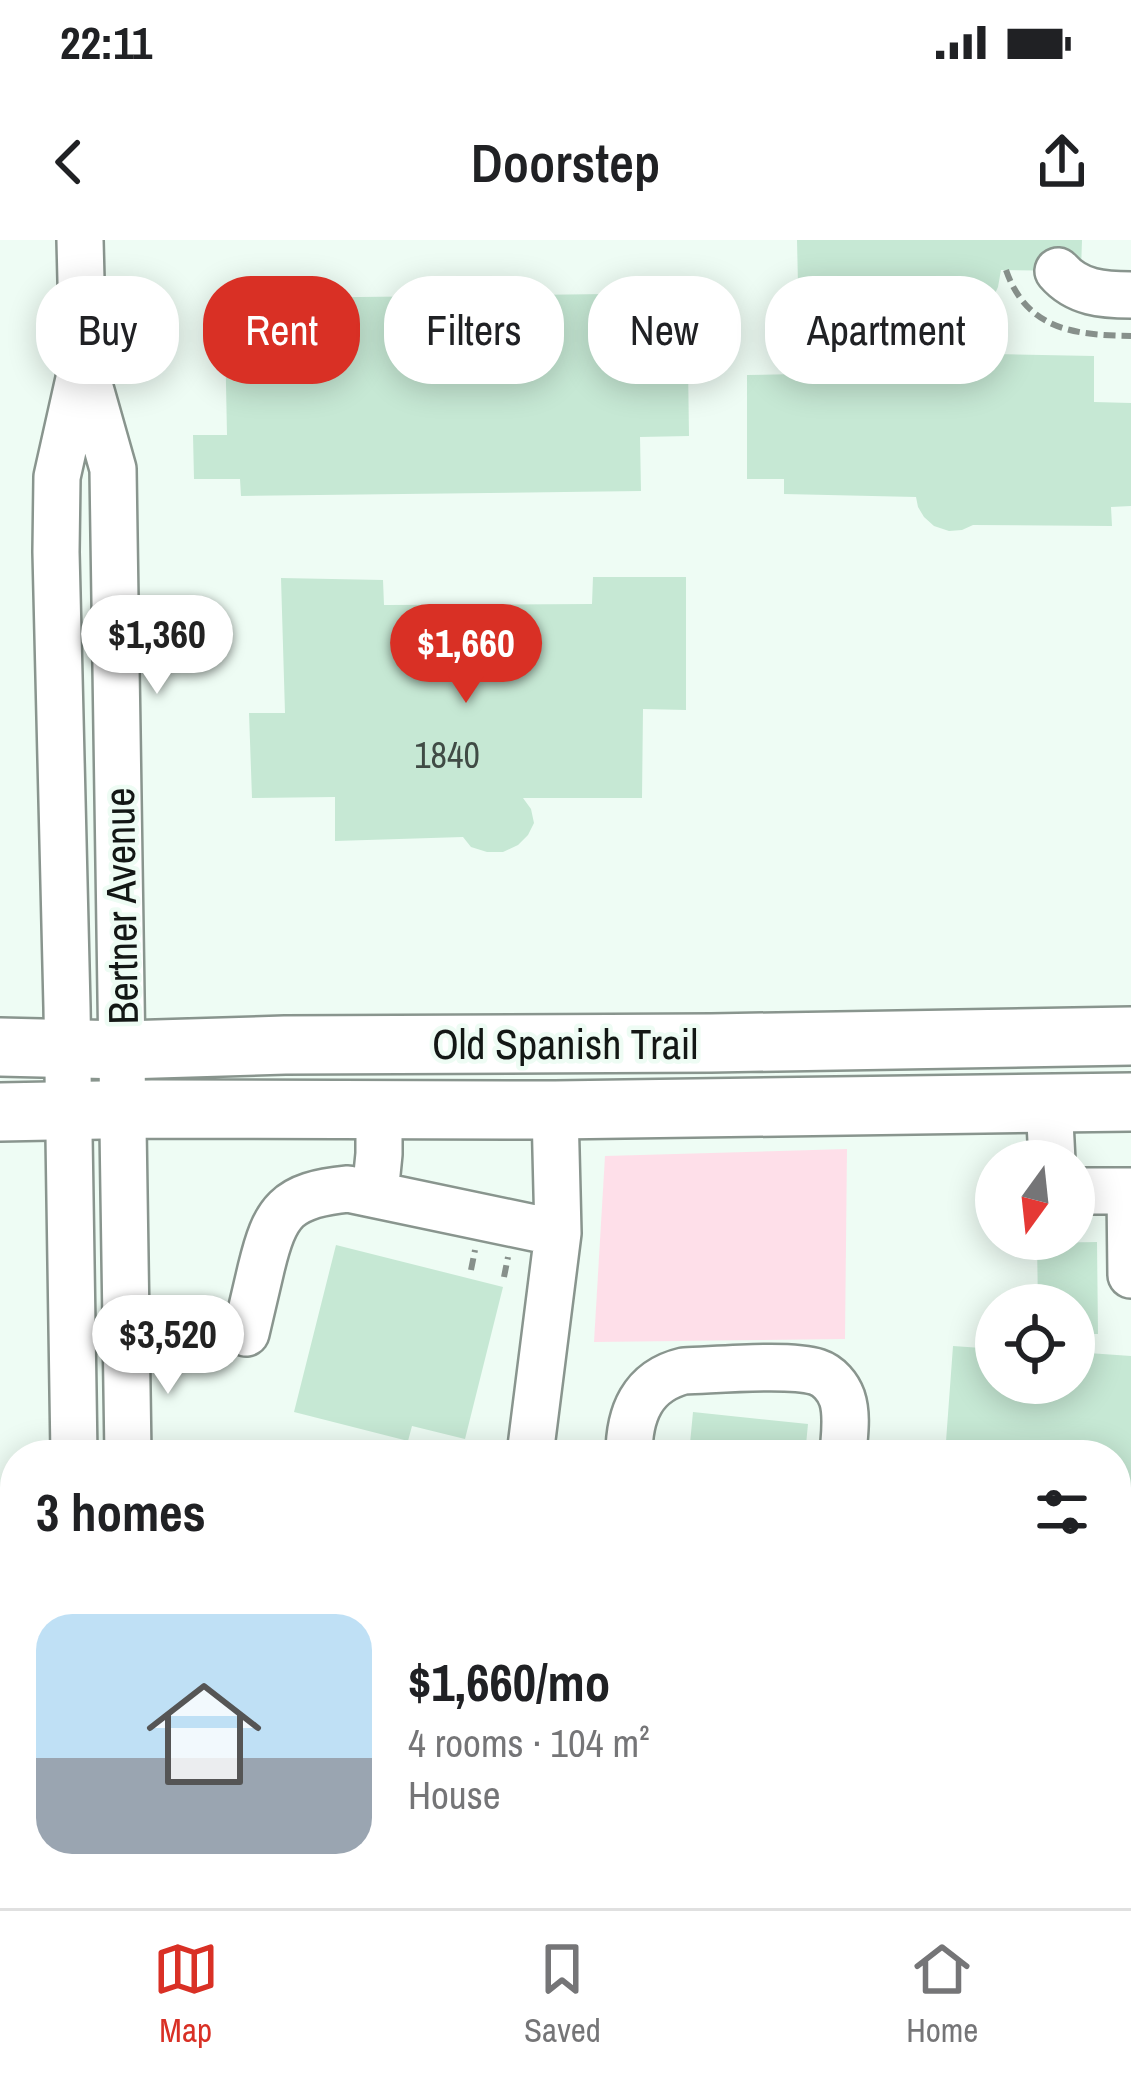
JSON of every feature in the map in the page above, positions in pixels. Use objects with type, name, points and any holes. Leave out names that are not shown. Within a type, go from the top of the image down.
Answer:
[{"type":"main road","name":"Old Spanish Trail","points":[[0,1047],[1131,1036]]},
{"type":"main road","points":[[711,1043],[712,1109]]},
{"type":"main road","name":"Old Spanish Trail","points":[[0,1112],[1131,1102]]},
{"type":"street","name":"Bertner Avenue","points":[[75,1440],[96,1111],[113,470],[83,361],[80,240]]},
{"type":"street","points":[[1058,271],[1068,284],[1088,291],[1131,295]]},
{"type":"street","points":[[1049,1102],[1051,1140]]},
{"type":"street","points":[[532,1440],[558,1233],[554,1110]]},
{"type":"street","name":"Bertner Avenue","points":[[96,1111],[127,1440]]},
{"type":"street","points":[[374,1194],[379,1111]]},
{"type":"street","points":[[246,1333],[271,1227],[284,1211],[317,1192],[348,1189],[558,1233]]},
{"type":"street","points":[[1095,1191],[1130,1191],[1131,1275]]},
{"type":"street","points":[[629,1440],[635,1409],[653,1384],[669,1375],[796,1368],[818,1372],[842,1396],[844,1440]]},
{"type":"shaded area","points":[[847,1149],[845,1339],[594,1342],[605,1156]]},
{"type":"building","points":[[797,240],[1082,240],[1081,271],[798,276]]},
{"type":"building","points":[[564,294],[588,294],[588,384],[688,384],[689,436],[640,437],[641,491],[241,496],[240,479],[194,479],[193,435],[227,435],[226,384],[360,384],[360,297],[384,297],[384,384],[564,384]]},
{"type":"building","points":[[1008,354],[1094,356],[1094,402],[1131,403],[1131,506],[1111,507],[1112,526],[973,525],[949,531],[924,517],[916,497],[784,494],[784,479],[747,479],[747,375],[765,375],[765,384],[1008,384]]},
{"type":"building","points":[[593,577],[686,577],[686,710],[643,709],[642,798],[523,798],[534,823],[528,835],[503,852],[487,852],[471,847],[463,837],[335,841],[335,797],[252,798],[249,713],[285,713],[281,578],[383,580],[384,605],[592,604]]},
{"type":"building","points":[[1095,1242],[1098,1334],[1095,1284],[1038,1284],[1037,1260],[1095,1260]]},
{"type":"building","points":[[336,1245],[503,1287],[465,1439],[412,1426],[408,1440],[404,1440],[294,1412]]},
{"type":"building","points":[[953,1346],[975,1348],[975,1404],[1095,1404],[1095,1353],[1131,1356],[1131,1440],[946,1440]]},
{"type":"building","points":[[693,1412],[808,1424],[806,1440],[690,1440]]}]
